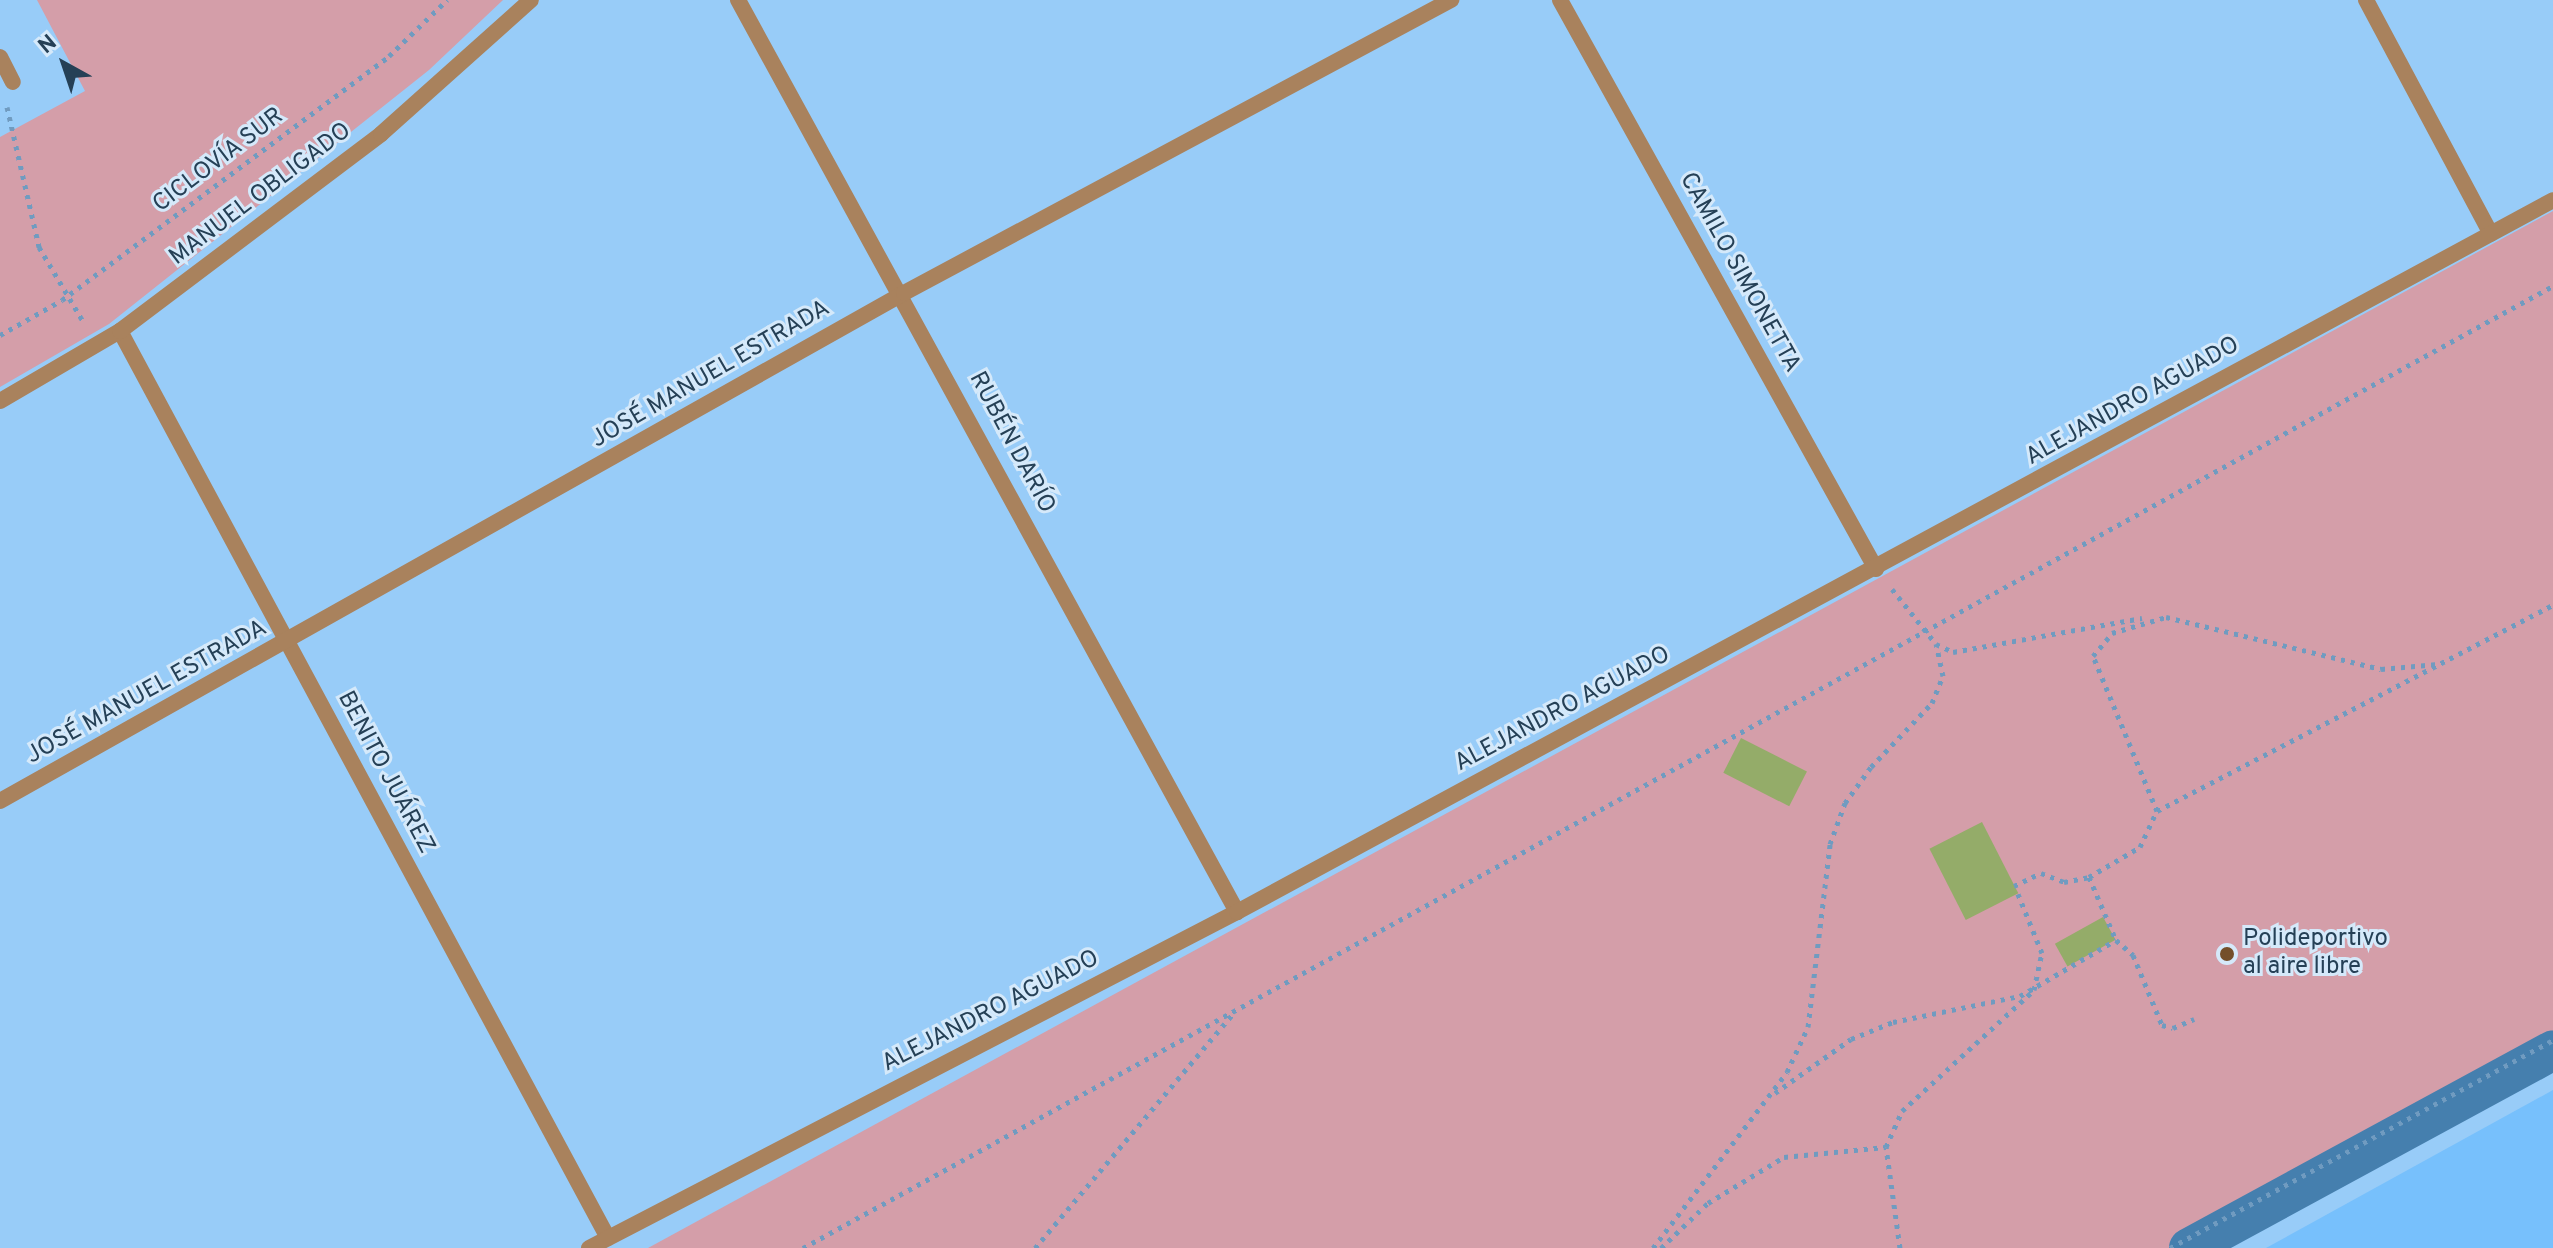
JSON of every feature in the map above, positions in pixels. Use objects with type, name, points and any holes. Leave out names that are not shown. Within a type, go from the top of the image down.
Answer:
[{"type":"street","name":"MANUEL OBLIGADO","points":[[0,401],[120,331],[381,134],[531,0]]},
{"type":"street","name":"RUBÉN DARÍO","points":[[738,0],[904,293],[1237,912]]},
{"type":"street","name":"JOSÉ MANUEL ESTRADA","points":[[0,801],[288,642],[904,293],[1451,0]]},
{"type":"street","name":"CAMILO SIMONETTA","points":[[1560,0],[1876,569]]},
{"type":"street","points":[[2366,0],[2491,234]]},
{"type":"street","points":[[0,57],[8,86]]},
{"type":"street","name":"ALEJANDRO AGUADO","points":[[589,1248],[1237,912],[2553,200]]},
{"type":"street","name":"BENITO JUÁREZ","points":[[120,331],[608,1238]]},
{"type":"path","name":"CICLOVÍA SUR","points":[[0,335],[68,296],[389,56],[447,0]]},
{"type":"path","points":[[8,86],[39,247],[96,345]]},
{"type":"path","points":[[803,1248],[2553,286]]},
{"type":"path","points":[[1653,1248],[1758,1110],[1808,1027],[1830,844],[1845,803],[1932,703],[1943,676],[1936,644],[1876,569]]},
{"type":"path","points":[[2014,886],[2041,873],[2064,882],[2089,877],[2140,847],[2157,811],[2553,605]]},
{"type":"path","points":[[1936,644],[1953,652],[2166,617],[2381,669],[2438,664]]},
{"type":"path","points":[[2157,811],[2093,656],[2123,627],[2166,617]]},
{"type":"path","points":[[2089,877],[2116,940],[2133,955],[2162,1025],[2173,1028],[2194,1019]]},
{"type":"path","points":[[2018,894],[2042,953],[2034,990]]},
{"type":"path","points":[[1900,1248],[1886,1147],[1902,1111],[1933,1077],[2034,990],[2116,940]]},
{"type":"path","points":[[1758,1110],[1803,1067],[1851,1039],[2034,990]]},
{"type":"path","points":[[1035,1248],[1141,1131],[1216,1028],[1249,1002]]},
{"type":"path","points":[[2170,1248],[2553,1040]]},
{"type":"path","points":[[1661,1248],[1708,1203],[1784,1157],[1886,1147]]},
{"type":"shaded area","points":[[37,0],[503,0],[429,70],[109,324],[0,387],[0,137],[85,91]]},
{"type":"shaded area","points":[[2553,211],[2553,1065],[2215,1248],[648,1248]]},
{"type":"shaded area","points":[[2553,1090],[2553,1248],[2266,1248]]},
{"type":"building","points":[[1741,738],[1807,772],[1789,806],[1723,773]]},
{"type":"building","points":[[1982,822],[2018,893],[1966,920],[1929,849]]},
{"type":"building","points":[[2103,917],[2116,940],[2068,966],[2055,944]]},
{"type":"waterway","points":[[2189,1248],[2553,1050]]},
{"type":"place","name":"Polideportivo al aire libre","points":[[2227,954]]}]
